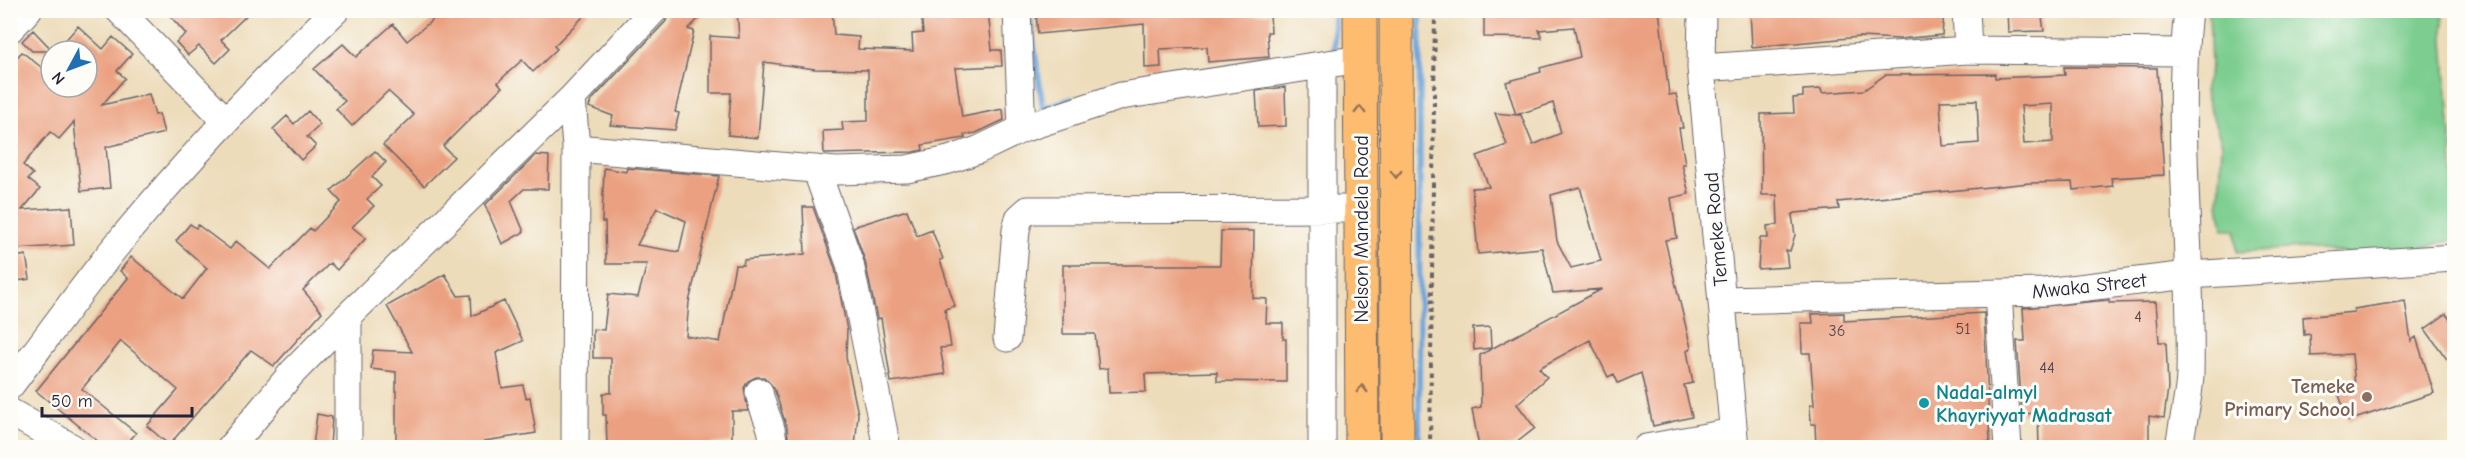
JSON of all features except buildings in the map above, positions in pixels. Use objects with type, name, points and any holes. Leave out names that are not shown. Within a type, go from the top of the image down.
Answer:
[{"type":"main road","name":"Nelson Mandela Road","points":[[1360,10],[1362,447]]},
{"type":"main road","name":"Nelson Mandela Road","points":[[1396,10],[1397,447]]},
{"type":"street","points":[[10,29],[28,10]]},
{"type":"street","points":[[119,10],[226,121]]},
{"type":"street","points":[[10,386],[112,252],[226,121],[336,10]]},
{"type":"street","points":[[230,447],[292,373],[348,315],[572,98],[654,10]]},
{"type":"street","points":[[1017,10],[1022,129]]},
{"type":"street","name":"Temeke Road","points":[[1702,10],[1701,68],[1734,440]]},
{"type":"street","points":[[1966,10],[1968,50]]},
{"type":"street","points":[[2179,447],[2190,378],[2183,52],[2187,10]]},
{"type":"street","points":[[1701,68],[1968,50],[2183,52]]},
{"type":"street","points":[[576,148],[816,169],[858,171],[926,165],[978,150],[1022,129],[1090,104],[1150,89],[1360,59]]},
{"type":"street","points":[[1322,65],[1322,447]]},
{"type":"street","points":[[572,98],[576,148],[575,447]]},
{"type":"street","points":[[816,169],[850,264],[886,447]]},
{"type":"street","points":[[1007,338],[1016,230],[1019,218],[1028,210],[1322,207],[1361,209]]},
{"type":"street","name":"Mwaka Street","points":[[1723,300],[2044,292],[2189,275],[2454,258]]},
{"type":"street","points":[[1998,293],[2008,447]]},
{"type":"street","points":[[348,315],[348,447]]},
{"type":"street","points":[[759,392],[762,409],[774,430],[773,447]]},
{"type":"street","points":[[10,412],[73,447]]},
{"type":"street","points":[[1646,447],[1734,440]]},
{"type":"path","points":[[1430,447],[1435,10]]},
{"type":"green space","points":[[2209,11],[2442,11],[2454,181],[2454,239],[2409,252],[2368,256],[2304,248],[2237,252],[2235,229],[2223,229],[2219,203],[2222,144],[2204,91],[2211,66]]},
{"type":"waterway","points":[[1334,10],[1334,58]]},
{"type":"waterway","points":[[1419,448],[1420,10]]},
{"type":"waterway","points":[[1030,20],[1043,108],[1072,99]]},
{"type":"waterway","points":[[1133,81],[1155,75],[1182,74]]},
{"type":"place","name":"Temeke Primary School","points":[[2367,397]]},
{"type":"place","name":"Nadal-almyl Khayriyyat Madrasat","points":[[1924,403]]}]
